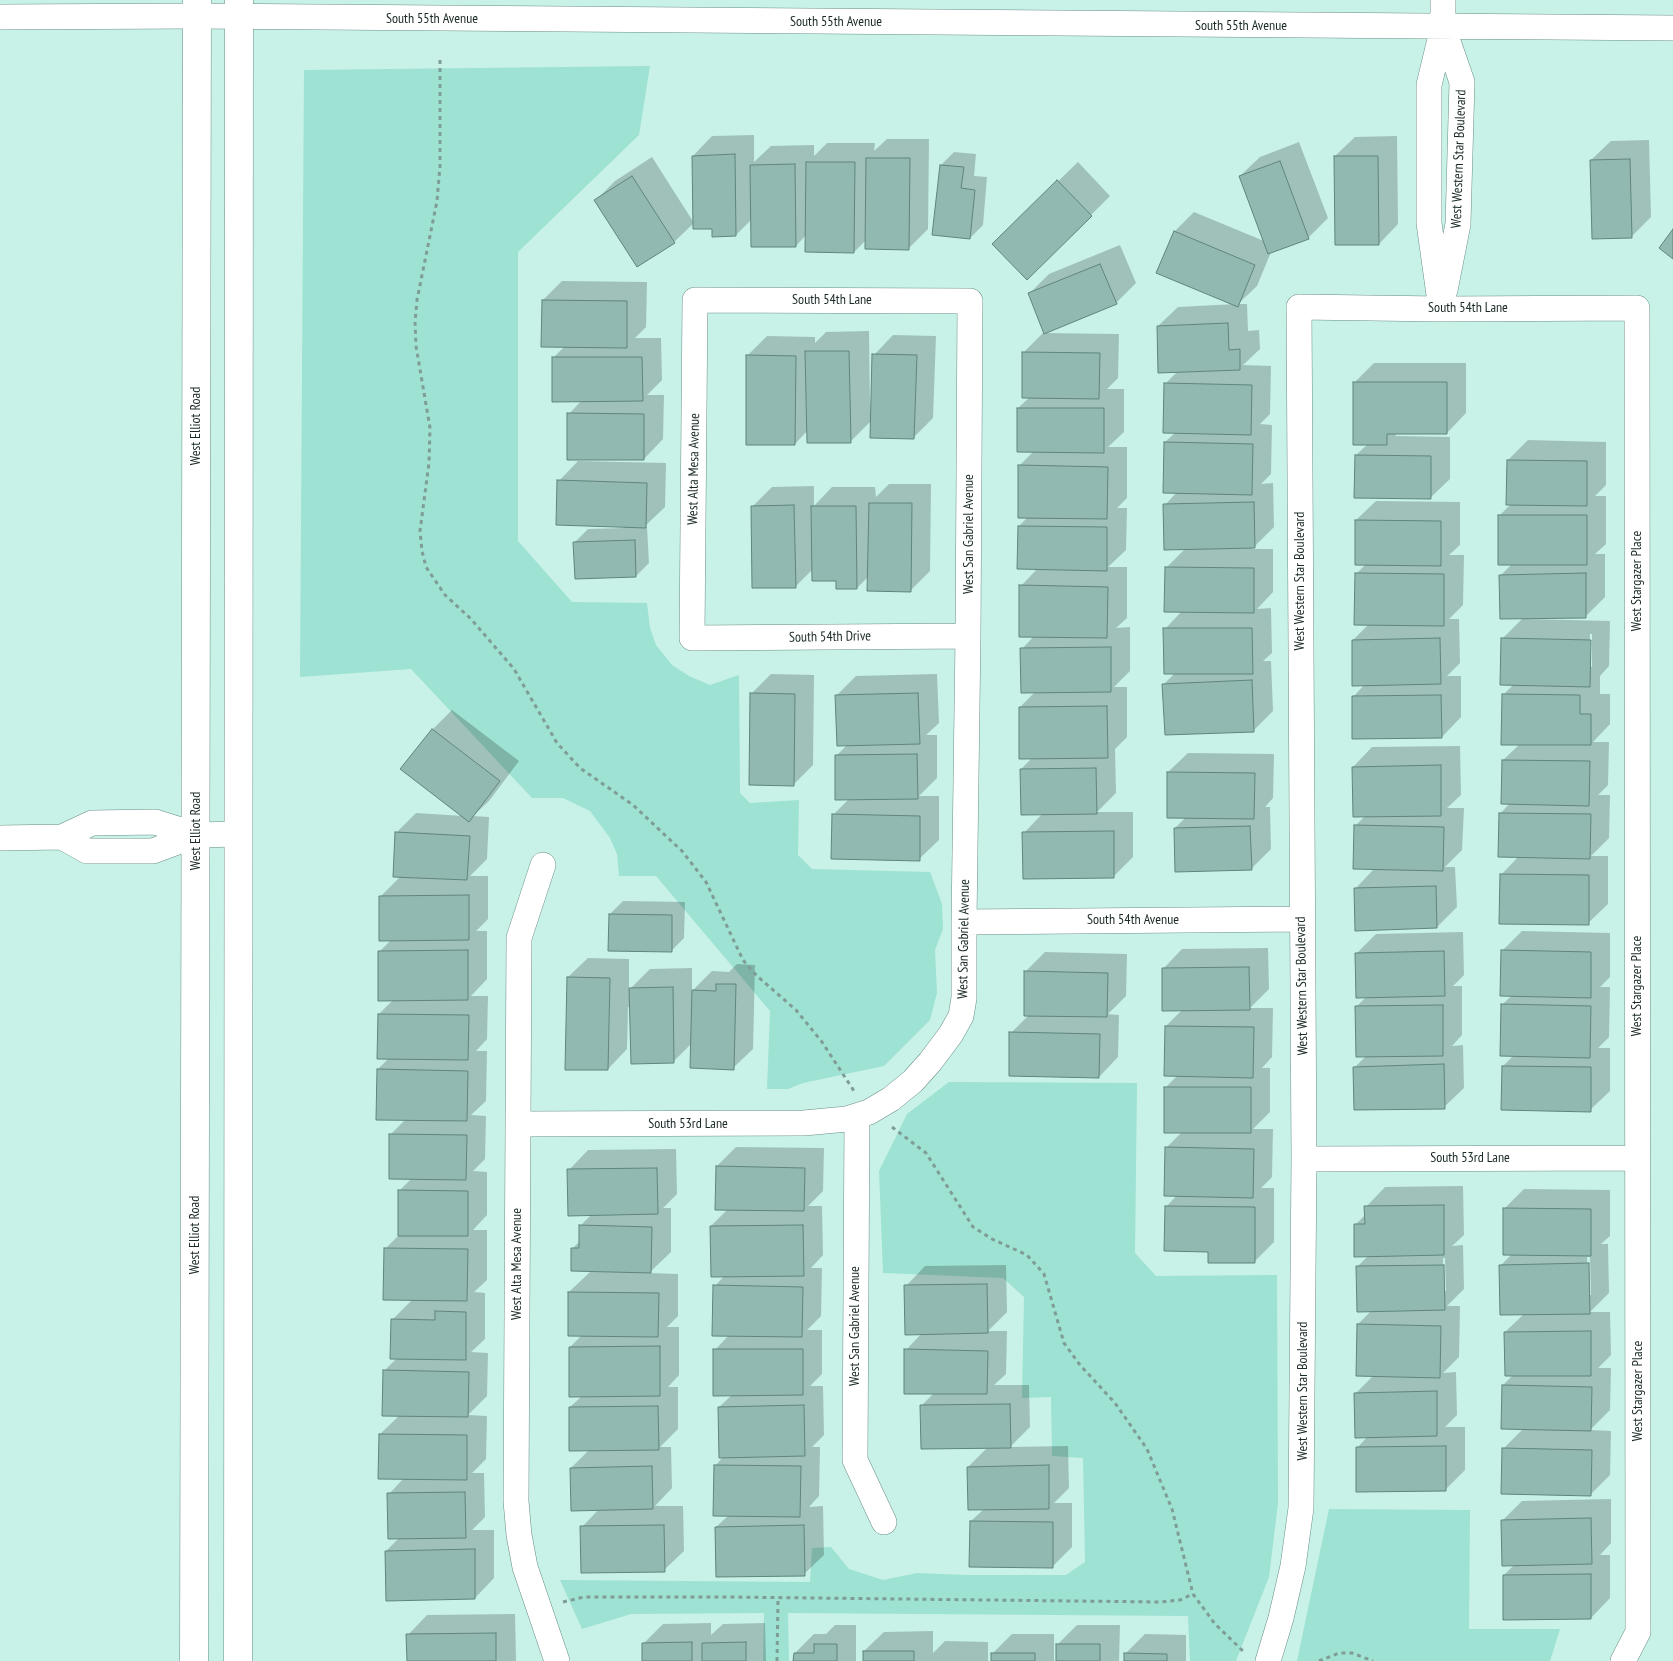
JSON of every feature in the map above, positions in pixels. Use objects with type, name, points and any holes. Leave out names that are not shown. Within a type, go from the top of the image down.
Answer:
[{"type":"main road","name":"West Elliot Road","points":[[194,1661],[197,8]]},
{"type":"main road","points":[[238,1661],[239,9]]},
{"type":"street","name":"West Western Star Boulevard","points":[[1441,309],[1458,224],[1462,82],[1443,28],[1443,0]]},
{"type":"street","name":"South 55th Avenue","points":[[0,17],[197,8],[1443,28],[1673,28]]},
{"type":"street","name":"South 54th Lane","points":[[695,300],[970,301]]},
{"type":"street","name":"West Alta Mesa Avenue","points":[[692,638],[695,300]]},
{"type":"street","name":"West San Gabriel Avenue","points":[[884,1522],[855,1460],[863,1114],[891,1099],[913,1081],[930,1062],[951,1034],[960,1016],[964,998],[970,301]]},
{"type":"street","name":"West Western Star Boulevard","points":[[1257,1657],[1281,1618],[1293,1566],[1302,1508],[1304,1159],[1299,307]]},
{"type":"street","name":"South 54th Lane","points":[[1299,307],[1441,309],[1637,308]]},
{"type":"street","name":"West Stargazer Place","points":[[1623,1661],[1638,1632],[1637,308]]},
{"type":"street","name":"South 54th Drive","points":[[692,638],[968,636]]},
{"type":"street","points":[[0,838],[62,837],[92,823],[155,822],[196,835],[239,834]]},
{"type":"street","name":"West Alta Mesa Avenue","points":[[543,865],[519,938],[516,1501],[519,1535],[526,1567],[557,1661]]},
{"type":"street","name":"South 54th Avenue","points":[[964,922],[1302,919]]},
{"type":"street","name":"South 53rd Lane","points":[[518,1124],[804,1123],[847,1119],[863,1114]]},
{"type":"street","name":"South 53rd Lane","points":[[1304,1159],[1637,1158]]},
{"type":"path","points":[[440,60],[440,166],[437,200],[417,300],[415,322],[416,346],[430,428],[429,463],[420,531],[426,567],[445,595],[471,620],[514,668],[557,743],[580,768],[633,805],[682,851],[706,882],[743,960],[757,976],[796,1010],[822,1042],[863,1114],[902,1133],[926,1153],[973,1227],[992,1239],[1027,1255],[1044,1274],[1064,1343],[1080,1365],[1115,1403],[1147,1449],[1172,1509],[1193,1594],[1215,1624],[1240,1650],[1257,1657]]},
{"type":"path","points":[[538,1607],[584,1598],[1161,1602],[1180,1600],[1193,1594]]},
{"type":"path","points":[[777,1661],[778,1598]]},
{"type":"path","points":[[1319,1661],[1339,1653],[1352,1653],[1373,1661]]},
{"type":"green space","points":[[650,66],[639,135],[518,252],[518,541],[572,602],[647,603],[650,628],[656,645],[672,665],[689,676],[710,685],[739,675],[740,793],[750,803],[799,800],[798,855],[812,869],[930,872],[942,904],[943,929],[935,950],[937,993],[930,1020],[884,1066],[803,1083],[788,1089],[767,1089],[770,1011],[656,876],[619,876],[617,854],[610,838],[590,811],[563,798],[532,798],[411,669],[300,677],[304,70]]},
{"type":"green space","points":[[949,1082],[1137,1083],[1135,1253],[1156,1276],[1277,1275],[1278,1503],[1269,1577],[1236,1661],[1190,1661],[1188,1616],[788,1613],[789,1661],[763,1661],[764,1613],[631,1614],[582,1629],[560,1580],[810,1582],[812,1548],[831,1547],[849,1569],[883,1580],[917,1573],[1066,1575],[1085,1562],[1083,1458],[1052,1456],[1051,1397],[1022,1398],[1024,1297],[1003,1278],[883,1273],[879,1171],[907,1114]]},
{"type":"green space","points":[[1329,1509],[1470,1510],[1469,1629],[1560,1629],[1550,1661],[1297,1661]]},
{"type":"building","points":[[735,154],[736,236],[712,237],[712,229],[693,229],[692,156]]},
{"type":"building","points":[[1334,156],[1378,156],[1379,245],[1335,245]]},
{"type":"building","points":[[866,158],[910,158],[909,250],[865,249]]},
{"type":"building","points":[[1630,159],[1632,238],[1592,239],[1590,160]]},
{"type":"building","points":[[1280,161],[1309,239],[1268,254],[1239,176]]},
{"type":"building","points":[[806,162],[855,162],[854,253],[805,252]]},
{"type":"building","points":[[795,164],[796,247],[751,247],[750,165]]},
{"type":"building","points":[[940,165],[964,167],[961,188],[975,190],[970,239],[932,235]]},
{"type":"building","points":[[632,176],[675,243],[637,267],[594,200]]},
{"type":"building","points":[[1057,180],[1092,216],[1027,280],[992,244]]},
{"type":"building","points":[[1673,229],[1673,259],[1659,248]]},
{"type":"building","points":[[1174,231],[1255,265],[1238,307],[1156,273]]},
{"type":"building","points":[[1100,264],[1117,304],[1044,334],[1028,293]]},
{"type":"building","points":[[542,300],[627,301],[627,348],[541,347]]},
{"type":"building","points":[[1228,323],[1229,350],[1240,349],[1240,370],[1158,373],[1157,326]]},
{"type":"building","points":[[805,351],[849,351],[851,443],[807,443]]},
{"type":"building","points":[[1022,352],[1100,353],[1099,399],[1022,398]]},
{"type":"building","points":[[872,354],[917,355],[914,439],[870,438]]},
{"type":"building","points":[[746,355],[796,356],[795,445],[746,445]]},
{"type":"building","points":[[552,357],[642,357],[643,401],[552,402]]},
{"type":"building","points":[[1353,382],[1447,382],[1447,434],[1387,434],[1387,445],[1353,445]]},
{"type":"building","points":[[1164,383],[1252,385],[1251,435],[1163,433]]},
{"type":"building","points":[[1017,408],[1104,408],[1104,453],[1017,452]]},
{"type":"building","points":[[567,413],[644,414],[644,460],[567,460]]},
{"type":"building","points":[[1164,442],[1253,444],[1252,495],[1163,493]]},
{"type":"building","points":[[1355,455],[1431,456],[1431,499],[1354,498]]},
{"type":"building","points":[[1507,460],[1587,461],[1587,506],[1506,505]]},
{"type":"building","points":[[1018,465],[1108,467],[1107,519],[1018,518]]},
{"type":"building","points":[[557,480],[647,483],[646,528],[556,525]]},
{"type":"building","points":[[1254,502],[1255,548],[1164,550],[1163,504]]},
{"type":"building","points":[[869,503],[912,503],[911,592],[867,591]]},
{"type":"building","points":[[794,505],[796,588],[752,588],[751,506]]},
{"type":"building","points":[[811,506],[856,506],[857,589],[836,589],[836,581],[812,581]]},
{"type":"building","points":[[1498,515],[1587,515],[1587,565],[1498,565]]},
{"type":"building","points":[[1355,520],[1441,521],[1441,566],[1355,565]]},
{"type":"building","points":[[1018,526],[1107,527],[1107,571],[1017,569]]},
{"type":"building","points":[[635,540],[636,577],[575,579],[573,542]]},
{"type":"building","points":[[1165,567],[1254,568],[1254,613],[1164,612]]},
{"type":"building","points":[[1355,573],[1444,574],[1444,626],[1354,625]]},
{"type":"building","points":[[1586,573],[1586,618],[1500,619],[1499,575]]},
{"type":"building","points":[[1019,585],[1108,587],[1107,638],[1019,637]]},
{"type":"building","points":[[1163,628],[1252,628],[1253,674],[1164,674]]},
{"type":"building","points":[[1440,638],[1441,684],[1352,686],[1352,640]]},
{"type":"building","points":[[1501,638],[1591,640],[1590,687],[1500,685]]},
{"type":"building","points":[[1111,647],[1111,692],[1021,693],[1020,648]]},
{"type":"building","points":[[1252,680],[1254,732],[1165,735],[1162,684]]},
{"type":"building","points":[[750,693],[795,694],[794,786],[749,785]]},
{"type":"building","points":[[918,693],[920,744],[837,746],[835,695]]},
{"type":"building","points":[[1502,694],[1580,695],[1580,714],[1591,714],[1591,745],[1501,745]]},
{"type":"building","points":[[1441,695],[1442,738],[1352,739],[1352,696]]},
{"type":"building","points":[[1107,706],[1108,758],[1019,759],[1019,707]]},
{"type":"building","points":[[432,729],[500,781],[469,822],[400,769]]},
{"type":"building","points":[[917,754],[918,799],[835,800],[835,755]]},
{"type":"building","points":[[1502,760],[1590,761],[1589,806],[1501,804]]},
{"type":"building","points":[[1441,765],[1441,816],[1353,817],[1352,767]]},
{"type":"building","points":[[1096,768],[1097,814],[1021,815],[1020,769]]},
{"type":"building","points":[[1167,772],[1255,773],[1254,819],[1167,818]]},
{"type":"building","points":[[1499,813],[1591,814],[1590,859],[1498,857]]},
{"type":"building","points":[[832,814],[920,816],[920,861],[831,859]]},
{"type":"building","points":[[1354,825],[1444,827],[1443,871],[1353,869]]},
{"type":"building","points":[[1250,826],[1252,870],[1175,872],[1174,828]]},
{"type":"building","points":[[1114,831],[1114,878],[1023,879],[1022,832]]},
{"type":"building","points":[[395,832],[470,836],[467,880],[393,877]]},
{"type":"building","points":[[1500,874],[1589,875],[1589,925],[1499,924]]},
{"type":"building","points":[[1436,886],[1437,928],[1355,931],[1354,888]]},
{"type":"building","points":[[469,895],[469,940],[379,941],[379,896]]},
{"type":"building","points":[[609,914],[672,915],[672,952],[608,951]]},
{"type":"building","points":[[468,950],[468,1000],[378,1001],[378,951]]},
{"type":"building","points":[[1501,950],[1591,952],[1591,998],[1500,996]]},
{"type":"building","points":[[1444,951],[1445,996],[1356,998],[1355,953]]},
{"type":"building","points":[[1249,967],[1250,1010],[1162,1011],[1162,968]]},
{"type":"building","points":[[1024,971],[1108,973],[1107,1017],[1024,1016]]},
{"type":"building","points":[[567,977],[610,978],[608,1070],[565,1070]]},
{"type":"building","points":[[716,984],[736,984],[734,1070],[690,1068],[692,990],[716,991]]},
{"type":"building","points":[[673,987],[674,1063],[631,1064],[629,988]]},
{"type":"building","points":[[1501,1004],[1591,1006],[1590,1058],[1500,1056]]},
{"type":"building","points":[[1443,1005],[1443,1056],[1356,1057],[1355,1006]]},
{"type":"building","points":[[378,1014],[469,1015],[468,1060],[377,1059]]},
{"type":"building","points":[[1165,1026],[1254,1027],[1253,1078],[1164,1076]]},
{"type":"building","points":[[1009,1032],[1100,1034],[1099,1078],[1009,1076]]},
{"type":"building","points":[[1444,1064],[1445,1109],[1354,1110],[1353,1067]]},
{"type":"building","points":[[1502,1066],[1591,1067],[1591,1112],[1501,1110]]},
{"type":"building","points":[[377,1069],[468,1071],[467,1121],[376,1120]]},
{"type":"building","points":[[1164,1087],[1251,1087],[1251,1133],[1164,1133]]},
{"type":"building","points":[[389,1134],[467,1135],[466,1180],[389,1179]]},
{"type":"building","points":[[1165,1147],[1254,1149],[1253,1198],[1164,1196]]},
{"type":"building","points":[[716,1166],[805,1168],[804,1211],[715,1210]]},
{"type":"building","points":[[657,1168],[658,1214],[568,1216],[567,1169]]},
{"type":"building","points":[[398,1190],[468,1191],[468,1236],[398,1236]]},
{"type":"building","points":[[1444,1205],[1444,1255],[1354,1257],[1354,1224],[1365,1224],[1364,1206]]},
{"type":"building","points":[[1165,1206],[1255,1207],[1255,1263],[1208,1263],[1208,1252],[1164,1251]]},
{"type":"building","points":[[1503,1208],[1591,1209],[1591,1256],[1503,1255]]},
{"type":"building","points":[[579,1225],[652,1227],[651,1273],[571,1271],[571,1248],[579,1248]]},
{"type":"building","points":[[803,1225],[804,1276],[711,1277],[710,1226]]},
{"type":"building","points":[[384,1248],[468,1249],[467,1301],[383,1300]]},
{"type":"building","points":[[1589,1263],[1590,1314],[1500,1315],[1499,1265]]},
{"type":"building","points":[[1444,1265],[1445,1310],[1357,1312],[1356,1266]]},
{"type":"building","points":[[987,1284],[988,1333],[905,1335],[904,1285]]},
{"type":"building","points":[[713,1285],[803,1287],[802,1337],[712,1336]]},
{"type":"building","points":[[568,1292],[659,1293],[658,1337],[568,1336]]},
{"type":"building","points":[[435,1311],[466,1312],[466,1360],[390,1359],[391,1319],[435,1320]]},
{"type":"building","points":[[1357,1324],[1441,1326],[1440,1378],[1356,1376]]},
{"type":"building","points":[[1591,1331],[1591,1376],[1505,1376],[1504,1332]]},
{"type":"building","points":[[660,1346],[660,1396],[569,1397],[569,1347]]},
{"type":"building","points":[[713,1349],[803,1349],[803,1395],[713,1396]]},
{"type":"building","points":[[904,1349],[988,1351],[987,1394],[904,1394]]},
{"type":"building","points":[[383,1370],[469,1372],[468,1417],[382,1416]]},
{"type":"building","points":[[1502,1385],[1592,1387],[1591,1431],[1501,1429]]},
{"type":"building","points":[[1437,1391],[1437,1436],[1355,1438],[1354,1393]]},
{"type":"building","points":[[1010,1404],[1011,1448],[921,1449],[920,1405]]},
{"type":"building","points":[[804,1405],[805,1456],[719,1458],[718,1407]]},
{"type":"building","points":[[658,1406],[659,1450],[569,1451],[569,1407]]},
{"type":"building","points":[[379,1434],[467,1435],[467,1480],[378,1479]]},
{"type":"building","points":[[1446,1446],[1446,1491],[1356,1492],[1356,1447]]},
{"type":"building","points":[[1502,1448],[1592,1450],[1591,1496],[1501,1494]]},
{"type":"building","points":[[714,1465],[801,1466],[800,1517],[713,1516]]},
{"type":"building","points":[[1049,1465],[1049,1509],[968,1510],[967,1467]]},
{"type":"building","points":[[652,1466],[653,1509],[571,1511],[570,1468]]},
{"type":"building","points":[[465,1492],[466,1538],[388,1539],[387,1493]]},
{"type":"building","points":[[1591,1518],[1592,1564],[1502,1566],[1501,1520]]},
{"type":"building","points":[[970,1521],[1053,1522],[1053,1568],[969,1567]]},
{"type":"building","points":[[664,1525],[665,1572],[581,1573],[580,1526]]},
{"type":"building","points":[[804,1525],[805,1576],[716,1577],[715,1527]]},
{"type":"building","points":[[475,1549],[475,1599],[386,1601],[385,1551]]},
{"type":"building","points":[[1591,1574],[1591,1619],[1503,1620],[1503,1575]]},
{"type":"building","points":[[496,1633],[496,1661],[407,1661],[406,1634]]},
{"type":"building","points":[[692,1642],[692,1661],[642,1661],[642,1643]]},
{"type":"building","points":[[746,1642],[746,1661],[702,1661],[702,1643]]},
{"type":"building","points":[[814,1644],[837,1644],[837,1661],[793,1661],[794,1653],[814,1653]]},
{"type":"building","points":[[1056,1644],[1100,1644],[1100,1661],[1056,1661]]},
{"type":"building","points":[[863,1651],[914,1651],[914,1661],[863,1661]]},
{"type":"building","points":[[991,1653],[1035,1653],[1035,1661],[991,1661]]},
{"type":"building","points":[[1124,1653],[1167,1654],[1167,1661],[1124,1661]]}]
